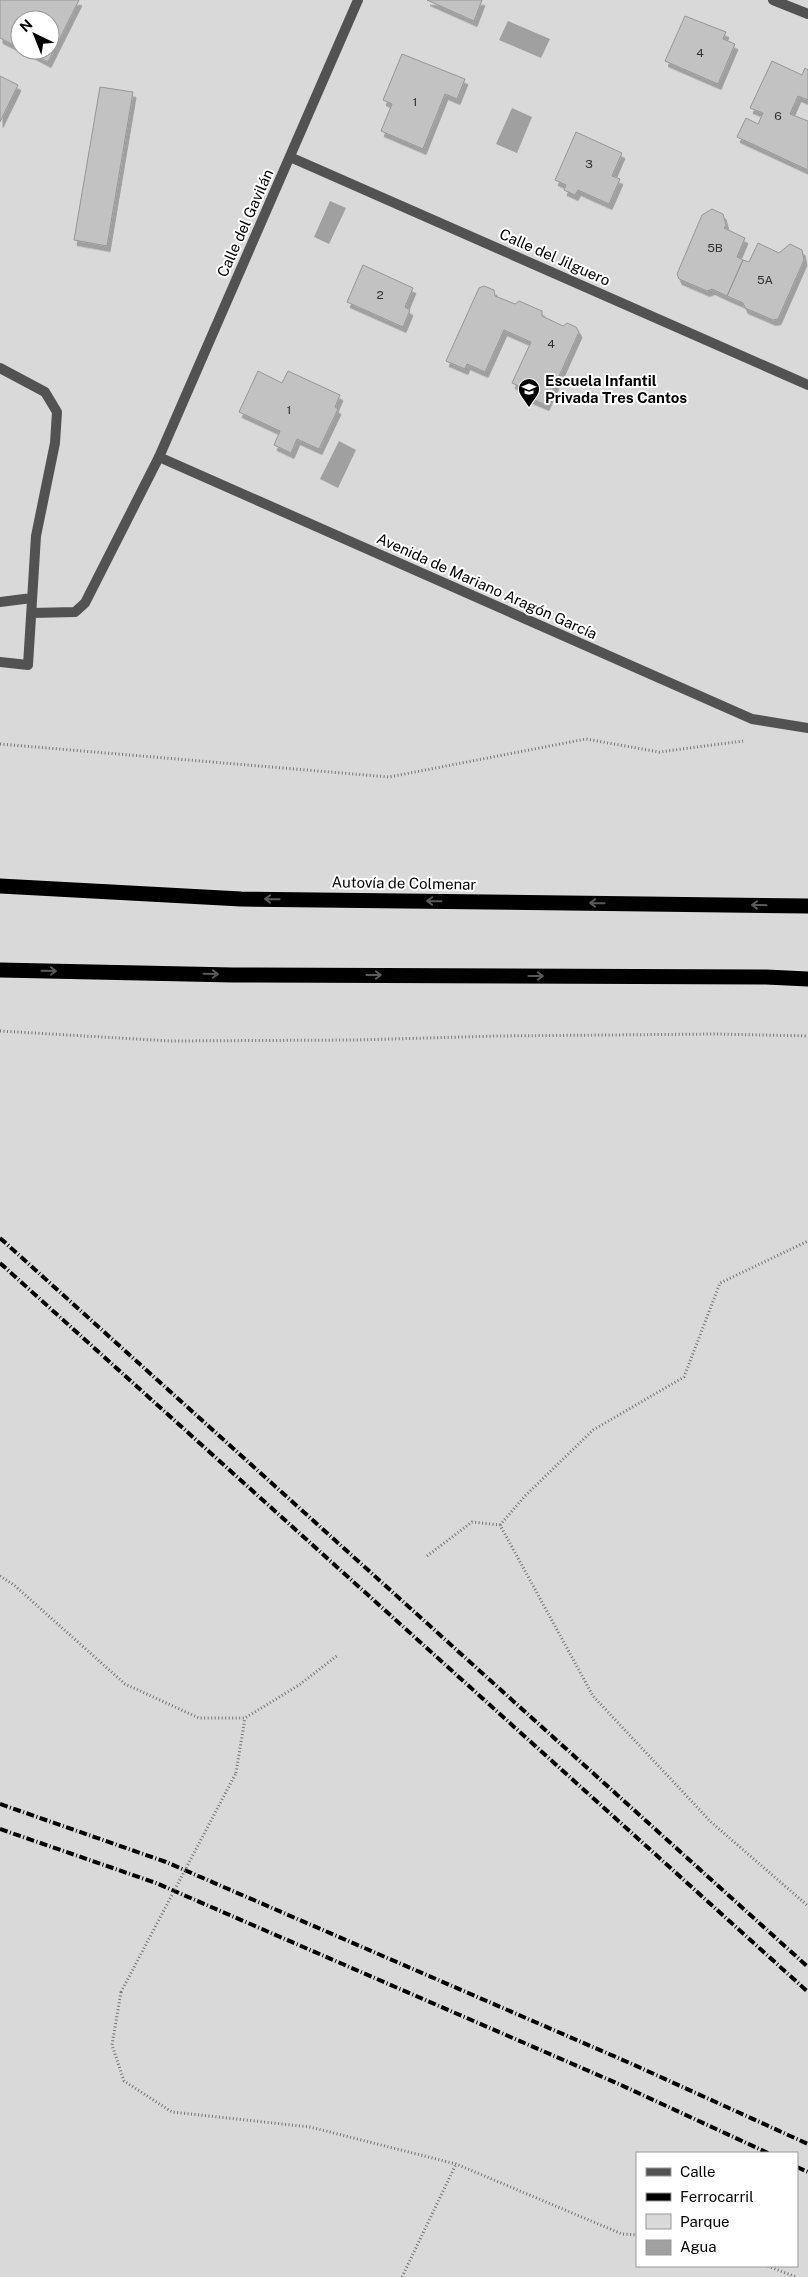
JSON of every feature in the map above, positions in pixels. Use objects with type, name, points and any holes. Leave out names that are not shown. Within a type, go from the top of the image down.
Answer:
[{"type":"highway","name":"Autovía de Colmenar","points":[[0,886],[241,899],[808,906]]},
{"type":"highway","points":[[0,970],[242,975],[808,979]]},
{"type":"street","name":"Calle del Gavilán","points":[[32,613],[75,612],[85,603],[159,457],[358,0]]},
{"type":"street","points":[[773,0],[808,14]]},
{"type":"street","name":"Calle del Jilguero","points":[[290,157],[808,385]]},
{"type":"street","points":[[0,368],[45,392],[57,412],[55,443],[36,536],[28,665],[0,662]]},
{"type":"street","name":"Avenida de Mariano Aragón García","points":[[159,457],[752,719],[808,728]]},
{"type":"street","points":[[0,602],[32,598]]},
{"type":"path","points":[[0,744],[389,777],[586,739],[659,752],[752,740]]},
{"type":"path","points":[[0,1031],[170,1041],[716,1034],[808,1036]]},
{"type":"path","points":[[500,1525],[525,1496],[593,1430],[684,1377],[720,1283],[808,1241]]},
{"type":"path","points":[[426,1556],[472,1522],[500,1525]]},
{"type":"path","points":[[500,1525],[593,1696],[710,1822],[808,1906]]},
{"type":"path","points":[[0,1576],[14,1585],[125,1684],[200,1718],[246,1718],[299,1685],[338,1655]]},
{"type":"path","points":[[246,1718],[236,1773],[121,1992],[112,2044],[124,2081],[172,2112],[310,2127],[456,2164],[622,2234],[636,2235]]},
{"type":"path","points":[[402,2277],[456,2164]]},
{"type":"path","points":[[771,2267],[796,2277]]},
{"type":"green space","points":[[0,0],[808,0],[808,2277],[0,2277]]},
{"type":"water","points":[[508,21],[550,39],[541,58],[499,40]]},
{"type":"water","points":[[512,108],[532,117],[517,153],[496,144]]},
{"type":"water","points":[[330,201],[346,208],[329,244],[314,237]]},
{"type":"water","points":[[339,441],[356,450],[338,488],[320,479]]},
{"type":"building","points":[[0,0],[79,0],[60,38],[60,10],[10,10],[10,43],[0,38]]},
{"type":"building","points":[[427,0],[482,0],[474,21]]},
{"type":"building","points":[[685,16],[726,32],[723,39],[735,44],[718,84],[665,61]]},
{"type":"building","points":[[402,54],[465,79],[457,99],[445,94],[423,149],[381,131],[392,104],[383,100]]},
{"type":"building","points":[[772,61],[802,75],[805,68],[808,70],[808,100],[798,96],[790,114],[808,121],[808,170],[737,137],[746,118],[758,124],[763,113],[750,108]]},
{"type":"building","points":[[0,76],[18,85],[0,122]]},
{"type":"building","points":[[100,87],[133,92],[107,246],[74,240]]},
{"type":"building","points":[[576,132],[622,153],[612,176],[620,179],[609,204],[578,190],[575,195],[564,190],[566,185],[555,180]]},
{"type":"building","points":[[712,209],[723,214],[726,225],[724,228],[745,238],[737,257],[743,260],[727,296],[712,289],[707,291],[679,279],[677,274],[702,215]]},
{"type":"building","points":[[758,243],[779,253],[790,244],[802,250],[804,260],[778,319],[773,320],[745,308],[743,303],[727,296],[743,260],[749,262]]},
{"type":"building","points":[[363,265],[413,288],[405,307],[410,310],[403,327],[347,302]]},
{"type":"building","points":[[484,286],[494,290],[495,296],[515,304],[519,301],[542,311],[542,316],[563,326],[567,323],[576,327],[579,332],[546,405],[527,397],[530,391],[512,383],[531,342],[504,330],[485,372],[467,364],[465,369],[446,361],[479,288]]},
{"type":"building","points":[[258,371],[282,383],[288,371],[340,395],[335,407],[338,409],[319,449],[297,439],[291,453],[274,445],[280,431],[239,412]]},
{"type":"railway","points":[[0,1238],[808,1967]]},
{"type":"railway","points":[[0,1263],[808,1992]]},
{"type":"railway","points":[[0,1804],[166,1862],[632,2064],[808,2144]]},
{"type":"railway","points":[[0,1829],[156,1883],[621,2085],[766,2152]]},
{"type":"railway","points":[[798,2167],[808,2172]]},
{"type":"place","name":"Escuela Infantil Privada Tres Cantos","points":[[529,408]]}]
